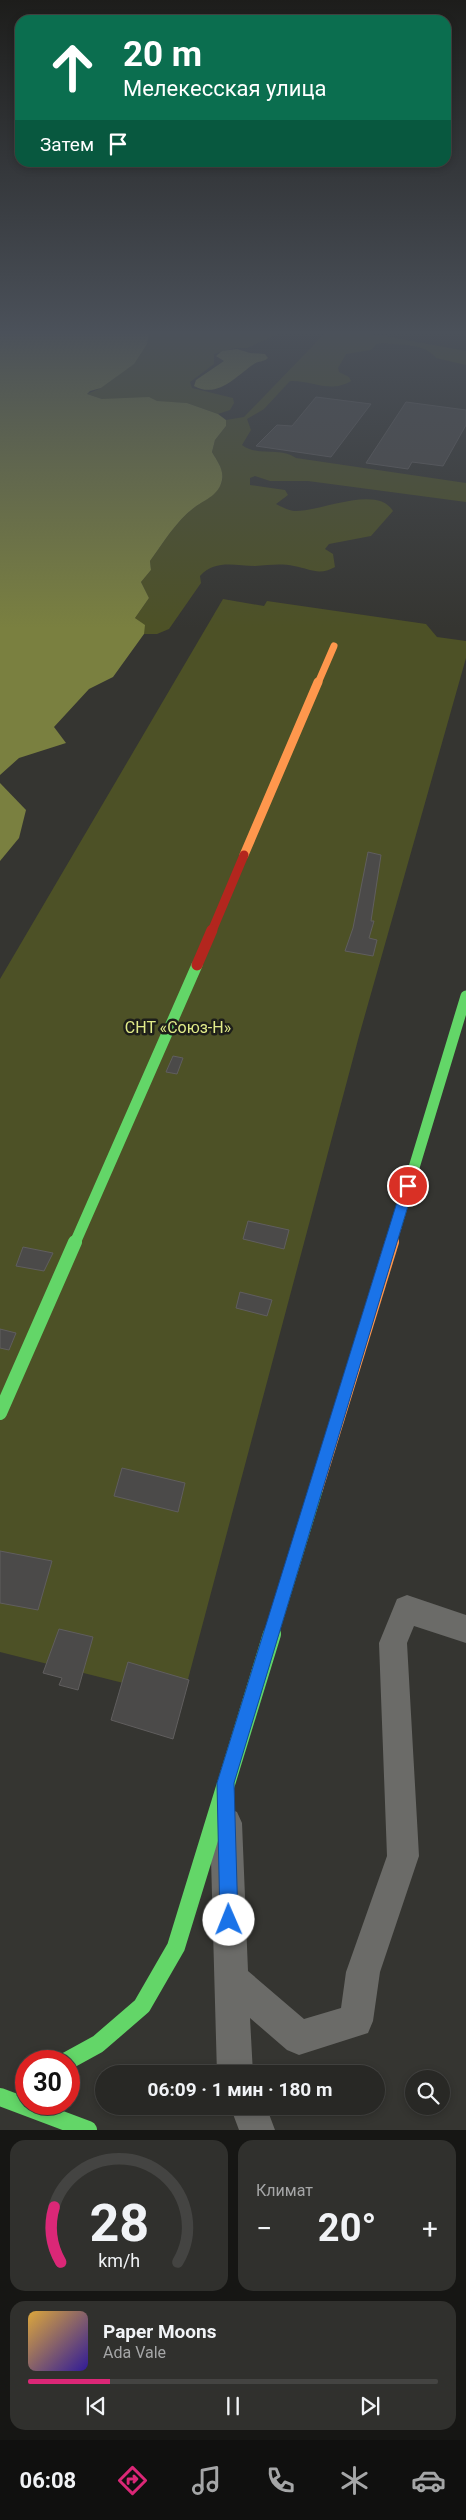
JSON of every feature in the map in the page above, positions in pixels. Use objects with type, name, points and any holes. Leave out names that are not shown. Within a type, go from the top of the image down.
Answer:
[{"type":"street","points":[[0,1413],[176,1014],[334,646]]},
{"type":"street","points":[[80,2054],[98,2044],[142,2006],[176,1947],[466,996]]},
{"type":"street","points":[[230,1978],[299,2038],[356,2021],[363,1972],[403,1856],[402,1783],[393,1643],[407,1609],[466,1630]]},
{"type":"street","points":[[226,1783],[230,1978],[235,2065]]},
{"type":"street","points":[[9,2092],[88,2130]]},
{"type":"street","points":[[252,2115],[258,2130]]},
{"type":"green space","points":[[223,429],[251,429],[242,445],[248,449],[466,483],[466,502],[308,481],[270,481],[255,476],[250,478],[250,485],[285,490],[288,495],[276,504],[291,511],[362,499],[385,503],[393,511],[371,536],[329,544],[325,549],[333,554],[335,567],[329,570],[315,571],[280,564],[255,566],[219,565],[212,567],[200,576],[201,583],[169,629],[157,634],[144,634],[144,625],[135,618],[149,598],[141,582],[151,570],[150,561],[176,525],[188,512],[218,490],[222,481],[222,473],[220,465],[212,452],[215,440]]},
{"type":"green space","name":"СНТ «Союз-Н»","points":[[223,599],[264,606],[267,601],[426,624],[437,637],[466,641],[466,658],[359,1036],[183,1698],[0,1652],[0,979]]},
{"type":"shaded area","points":[[0,429],[223,429],[215,440],[212,452],[222,472],[222,480],[218,489],[208,499],[188,512],[176,525],[150,561],[151,570],[141,582],[149,598],[135,618],[145,625],[144,634],[113,677],[89,689],[54,727],[66,743],[19,758],[0,775]]},
{"type":"shaded area","points":[[0,783],[26,810],[19,838],[0,861]]},
{"type":"building","points":[[273,429],[352,429],[331,457],[256,446]]},
{"type":"building","points":[[388,429],[464,429],[443,466],[412,462],[408,469],[366,463]]},
{"type":"building","points":[[368,852],[381,855],[371,921],[374,921],[369,938],[377,940],[373,956],[345,951],[353,928]]},
{"type":"building","points":[[173,1056],[183,1058],[177,1074],[166,1072]]},
{"type":"building","points":[[248,1221],[289,1230],[284,1249],[243,1239]]},
{"type":"building","points":[[23,1247],[53,1253],[44,1271],[16,1266]]},
{"type":"building","points":[[240,1292],[272,1300],[267,1316],[236,1308]]},
{"type":"building","points":[[0,1329],[16,1333],[9,1350],[0,1348]]},
{"type":"building","points":[[122,1468],[185,1483],[178,1512],[114,1496]]},
{"type":"building","points":[[0,1551],[52,1561],[38,1610],[0,1603]]},
{"type":"building","points":[[59,1629],[93,1637],[78,1690],[59,1685],[62,1678],[43,1673]]},
{"type":"building","points":[[128,1662],[189,1680],[173,1739],[111,1720]]},
{"type":"traffic: fast","points":[[0,1413],[197,965]]},
{"type":"traffic: fast","points":[[396,1227],[466,996]]},
{"type":"traffic: fast","points":[[80,2054],[98,2044],[142,2006],[176,1947],[316,1489]]},
{"type":"traffic: fast","points":[[0,2097],[88,2130]]},
{"type":"traffic: slow","points":[[244,855],[334,646]]},
{"type":"traffic: slow","points":[[316,1489],[396,1227]]},
{"type":"traffic: jam","points":[[197,965],[244,855]]},
{"type":"route","points":[[229,1920],[226,1783],[408,1186]]}]
